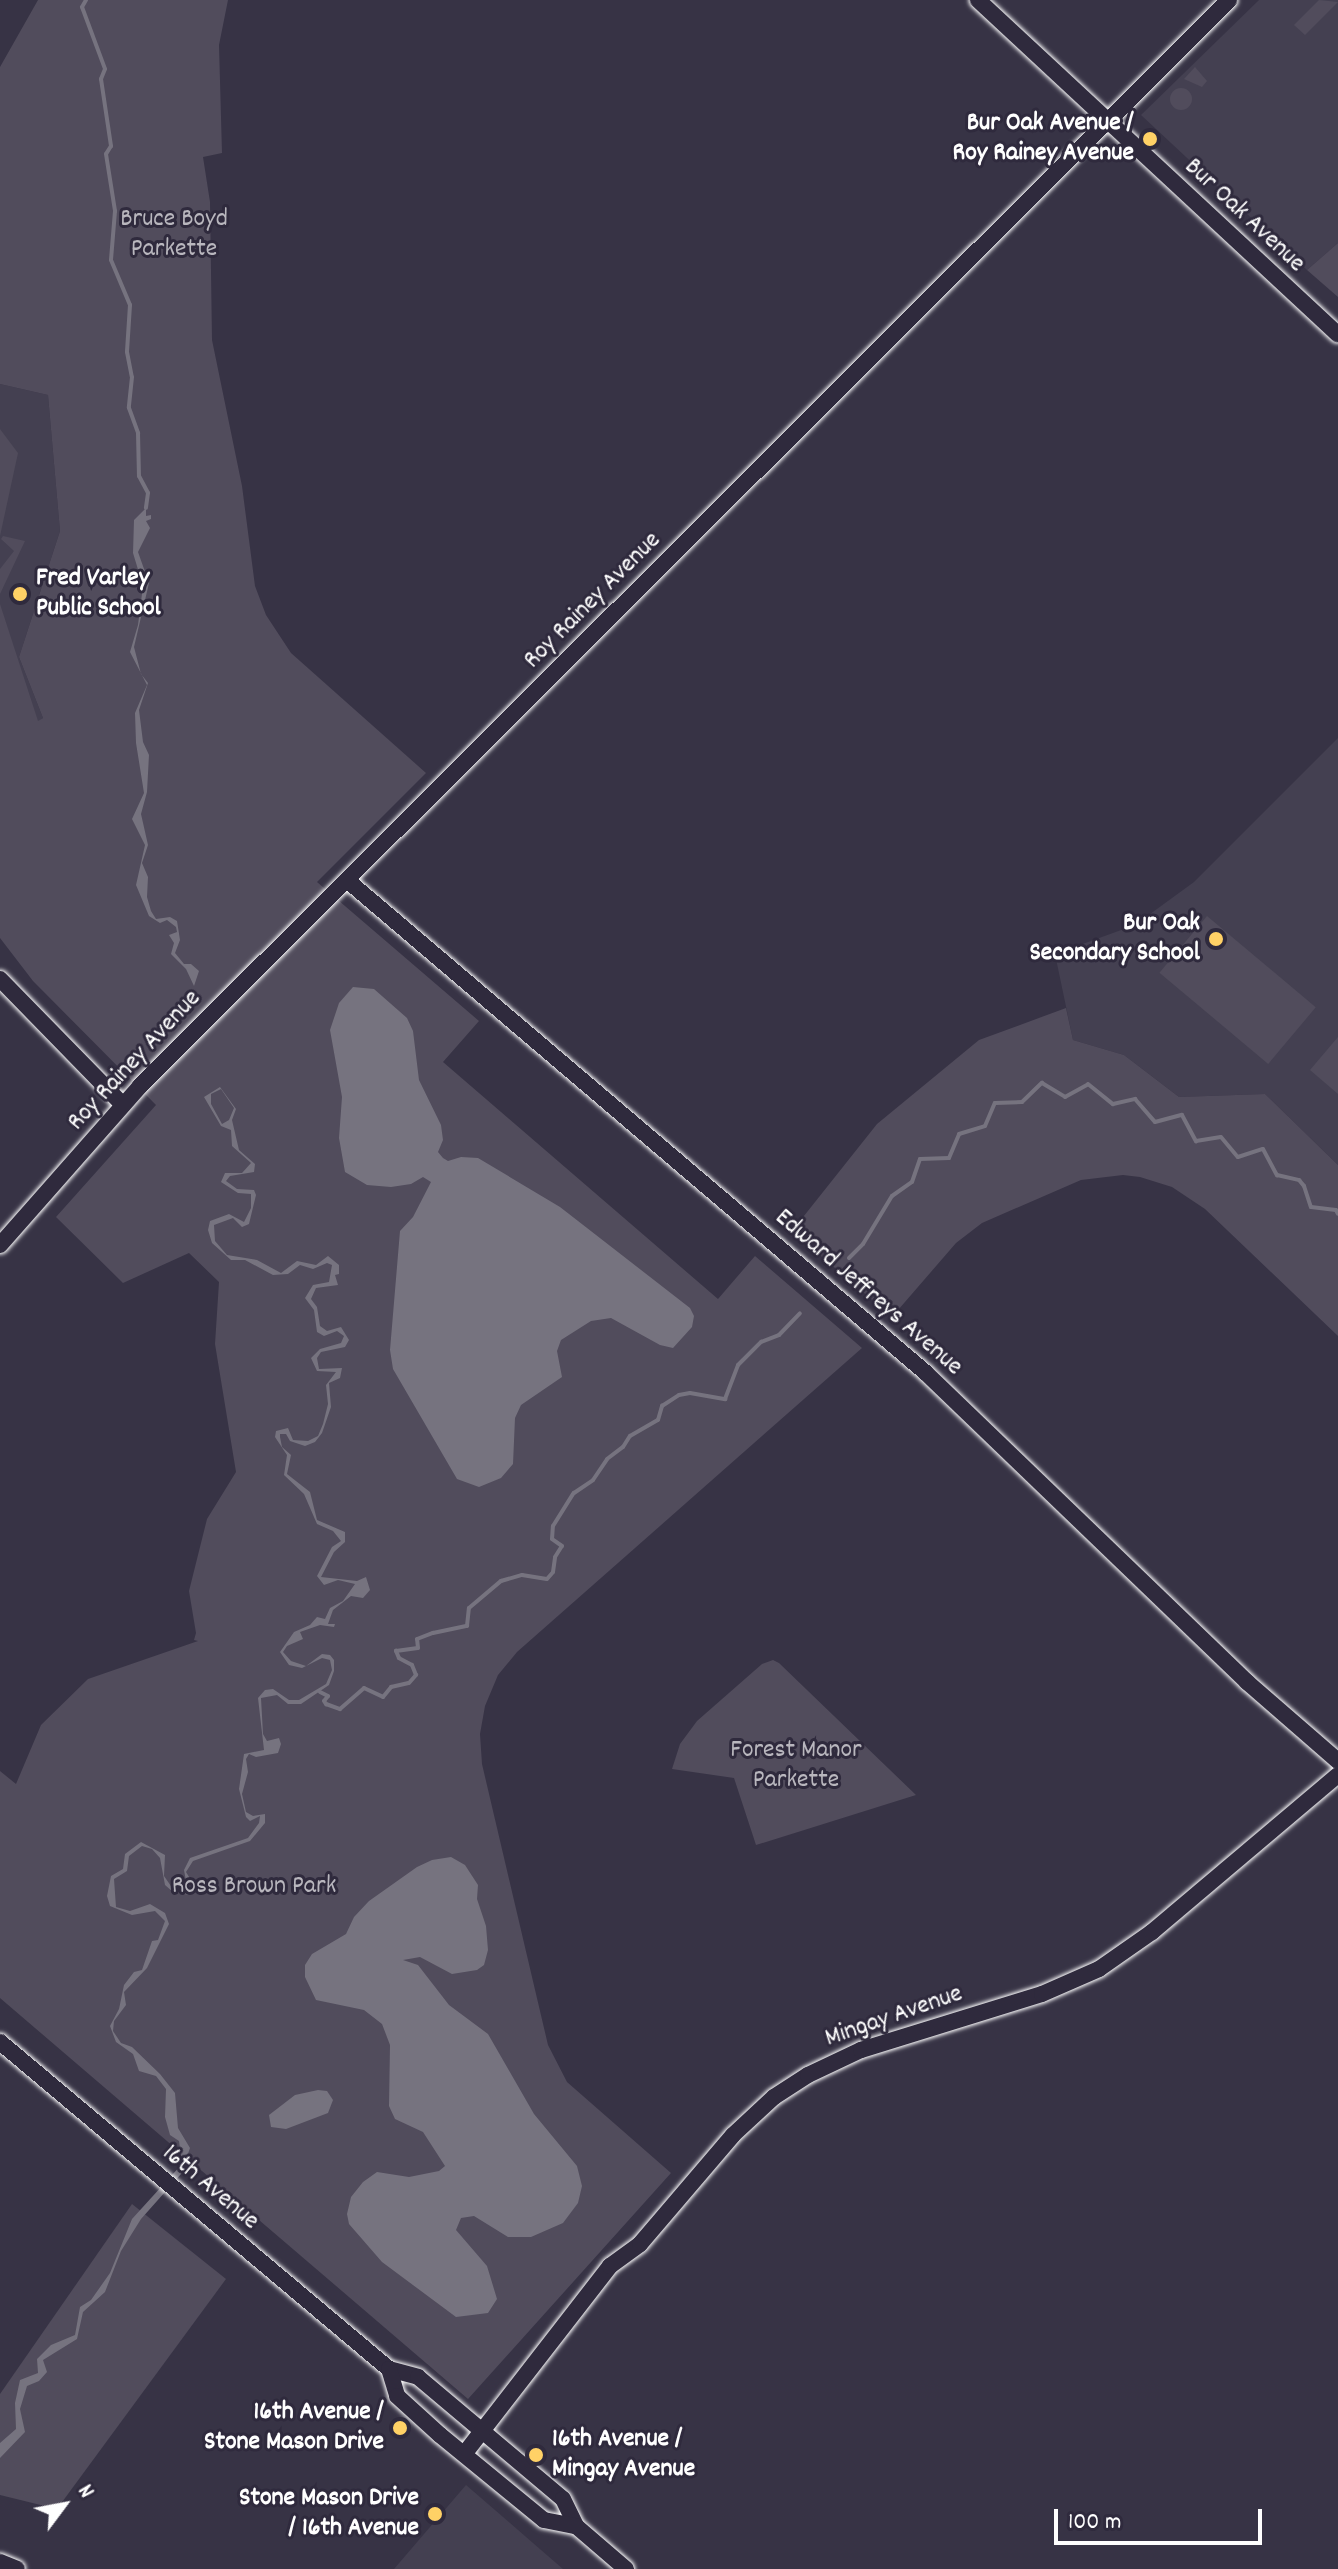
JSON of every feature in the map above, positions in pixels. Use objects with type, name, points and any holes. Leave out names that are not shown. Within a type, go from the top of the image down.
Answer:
[{"type":"street","name":"Bur Oak Avenue","points":[[978,0],[1338,334]]},
{"type":"street","name":"Roy Rainey Avenue","points":[[0,1245],[165,1061],[1229,0]]},
{"type":"street","name":"Edward Jeffreys Avenue","points":[[348,881],[926,1373],[1265,1698],[1338,1761]]},
{"type":"street","points":[[0,979],[123,1105]]},
{"type":"street","name":"Mingay Avenue","points":[[465,2453],[610,2266],[640,2244],[733,2135],[774,2097],[808,2075],[861,2050],[1042,1994],[1099,1969],[1152,1932],[1338,1775]]},
{"type":"street","name":"16th Avenue","points":[[0,2042],[389,2369],[418,2377],[563,2499],[576,2526],[626,2569]]},
{"type":"street","name":"16th Avenue","points":[[389,2369],[397,2396],[544,2520],[576,2526]]},
{"type":"street","points":[[0,2562],[17,2569]]},
{"type":"shaded area","points":[[1259,0],[1338,0],[1338,243],[1307,270],[1141,115]]},
{"type":"shaded area","name":"Fred Varley Public School","points":[[0,384],[48,395],[60,531],[19,657],[43,718],[0,749]]},
{"type":"shaded area","points":[[146,508],[146,516],[151,515],[151,519],[146,521],[150,528],[138,552],[149,583],[134,647],[141,673],[130,652],[138,625],[143,586],[133,553],[134,520]]},
{"type":"shaded area","points":[[142,675],[148,683],[139,710],[143,742],[149,755],[147,792],[141,814],[148,845],[142,863],[148,877],[147,897],[156,919],[170,917],[177,921],[180,940],[175,953],[184,964],[191,964],[199,971],[194,986],[186,969],[171,954],[174,943],[169,935],[177,932],[176,927],[167,920],[160,923],[149,916],[136,885],[145,845],[132,819],[144,793],[135,713],[147,685]]},
{"type":"shaded area","name":"Bur Oak Secondary School","points":[[1338,738],[1338,1165],[1265,1094],[1179,1097],[1124,1055],[1073,1040],[1055,954],[1135,925],[1194,882]]},
{"type":"shaded area","points":[[353,987],[374,989],[407,1018],[413,1031],[419,1080],[441,1125],[443,1140],[438,1152],[443,1158],[448,1161],[461,1157],[478,1158],[560,1207],[690,1308],[694,1316],[692,1327],[673,1348],[660,1345],[611,1318],[591,1321],[561,1340],[557,1351],[562,1377],[521,1405],[515,1418],[513,1464],[501,1478],[479,1487],[457,1479],[393,1369],[390,1350],[400,1231],[413,1217],[431,1182],[423,1177],[411,1184],[391,1187],[367,1185],[345,1172],[339,1138],[342,1097],[330,1030],[339,1003]]},
{"type":"shaded area","points":[[220,1087],[236,1109],[232,1120],[239,1150],[255,1164],[254,1172],[230,1176],[226,1181],[237,1189],[254,1190],[256,1195],[249,1224],[242,1227],[233,1218],[214,1225],[215,1241],[227,1255],[257,1260],[281,1273],[297,1261],[316,1265],[328,1256],[339,1265],[339,1274],[335,1275],[338,1285],[316,1288],[311,1299],[317,1307],[320,1326],[327,1331],[341,1327],[349,1340],[345,1347],[321,1352],[317,1358],[319,1369],[342,1368],[340,1378],[329,1383],[331,1407],[322,1433],[315,1442],[305,1446],[290,1441],[286,1434],[280,1434],[280,1437],[282,1447],[291,1455],[287,1474],[310,1492],[317,1520],[345,1532],[345,1542],[334,1552],[321,1577],[357,1581],[366,1577],[370,1590],[363,1598],[351,1596],[333,1610],[328,1624],[335,1624],[334,1627],[320,1625],[300,1632],[303,1639],[287,1646],[283,1652],[291,1661],[306,1666],[302,1668],[289,1665],[280,1652],[294,1632],[310,1625],[317,1617],[325,1619],[330,1608],[343,1601],[355,1584],[338,1580],[324,1585],[317,1576],[332,1547],[341,1541],[333,1531],[317,1524],[304,1494],[284,1475],[287,1455],[275,1437],[276,1431],[288,1428],[293,1440],[308,1441],[318,1436],[323,1424],[328,1404],[326,1385],[336,1372],[317,1371],[311,1358],[320,1349],[341,1343],[344,1336],[337,1331],[324,1336],[317,1332],[314,1310],[305,1298],[313,1285],[329,1282],[332,1265],[327,1263],[313,1269],[300,1265],[288,1274],[273,1275],[245,1260],[231,1260],[212,1243],[208,1230],[210,1221],[229,1214],[244,1222],[251,1208],[251,1194],[238,1193],[221,1182],[225,1173],[242,1173],[251,1163],[232,1146],[231,1130],[221,1126],[204,1097]],"holes":[[[221,1089],[234,1108],[229,1120],[222,1124],[211,1104],[211,1094]]]},
{"type":"shaded area","points":[[322,1654],[330,1655],[334,1660],[334,1671],[329,1685],[301,1704],[288,1704],[277,1695],[261,1698],[263,1734],[267,1741],[279,1738],[281,1744],[278,1753],[256,1757],[249,1754],[246,1759],[248,1772],[242,1794],[246,1812],[253,1816],[265,1814],[265,1823],[250,1841],[193,1861],[186,1872],[194,1885],[190,1895],[173,1892],[165,1885],[160,1858],[152,1849],[142,1846],[129,1856],[127,1871],[114,1879],[116,1907],[130,1911],[150,1904],[165,1913],[169,1924],[147,1968],[124,1992],[126,2005],[114,2021],[113,2031],[121,2043],[132,2047],[160,2074],[175,2093],[178,2128],[190,2148],[181,2174],[141,2219],[121,2251],[105,2292],[83,2312],[77,2339],[43,2360],[47,2372],[39,2381],[27,2386],[20,2409],[25,2432],[0,2458],[0,2443],[16,2429],[15,2403],[20,2380],[38,2373],[37,2359],[51,2345],[75,2335],[80,2307],[91,2300],[110,2273],[132,2219],[182,2164],[179,2141],[170,2135],[165,2117],[166,2089],[156,2076],[139,2071],[133,2054],[116,2042],[110,2026],[119,2009],[124,1985],[134,1972],[142,1970],[152,1941],[158,1940],[165,1921],[155,1911],[132,1915],[110,1906],[107,1896],[111,1876],[123,1869],[125,1854],[141,1842],[165,1855],[164,1876],[173,1889],[177,1889],[186,1881],[184,1870],[190,1858],[248,1838],[259,1823],[260,1816],[250,1821],[246,1817],[239,1789],[244,1754],[264,1750],[258,1698],[265,1690],[273,1689],[289,1700],[299,1700],[326,1684],[332,1670],[330,1660],[322,1658],[306,1666]]},
{"type":"shaded area","points":[[451,1857],[465,1865],[478,1885],[477,1899],[486,1926],[488,1950],[484,1965],[477,1970],[452,1974],[420,1957],[403,1960],[418,1965],[449,2005],[488,2034],[534,2114],[577,2166],[582,2186],[578,2203],[563,2223],[531,2237],[508,2237],[474,2216],[461,2218],[456,2230],[487,2266],[497,2299],[488,2313],[456,2317],[382,2262],[349,2224],[347,2214],[351,2197],[363,2182],[377,2172],[409,2177],[439,2171],[445,2166],[423,2132],[395,2119],[389,2106],[390,2045],[382,2024],[364,2010],[316,2000],[305,1977],[305,1965],[312,1954],[346,1934],[354,1917],[369,1901],[417,1867],[432,1860]]},
{"type":"shaded area","points":[[327,2091],[333,2100],[328,2113],[286,2129],[271,2127],[269,2115],[295,2095]]},
{"type":"shaded area","points":[[466,2485],[563,2569],[394,2569]]},
{"type":"green space","name":"Ross Brown Park","points":[[38,0],[228,0],[219,45],[222,153],[203,157],[210,202],[212,340],[242,486],[255,586],[266,615],[291,653],[426,773],[317,882],[479,1021],[443,1062],[718,1299],[755,1256],[862,1348],[517,1652],[498,1675],[485,1706],[480,1734],[482,1764],[548,2045],[567,2082],[671,2173],[468,2399],[0,1998],[0,1771],[16,1784],[41,1725],[88,1679],[198,1641],[194,1640],[196,1633],[189,1591],[207,1519],[236,1472],[215,1344],[219,1282],[189,1253],[123,1283],[56,1217],[156,1105],[33,981],[0,938],[0,604],[38,721],[43,718],[19,657],[60,531],[48,395],[0,384],[0,67]]},
{"type":"green space","points":[[1319,0],[1338,2],[1305,35],[1294,25]]},
{"type":"green space","points":[[1195,67],[1207,81],[1202,87],[1184,79]]},
{"type":"green space","points":[[1181,88],[1189,91],[1192,99],[1189,107],[1181,110],[1173,107],[1170,99],[1173,91]]},
{"type":"green space","points":[[1338,243],[1338,297],[1307,270]]},
{"type":"green space","points":[[0,429],[18,453],[0,536]]},
{"type":"green space","points":[[3,536],[25,541],[0,594],[0,569],[14,551],[1,539]]},
{"type":"green space","points":[[1207,916],[1316,1007],[1268,1064],[1159,973]]},
{"type":"green space","points":[[1066,1008],[1073,1040],[1124,1055],[1179,1097],[1265,1094],[1338,1165],[1338,1336],[1205,1209],[1172,1187],[1140,1177],[1123,1175],[1081,1180],[982,1223],[956,1243],[892,1317],[792,1231],[877,1124],[979,1040]]},
{"type":"green space","points":[[1338,1037],[1338,1094],[1310,1070]]},
{"type":"green space","name":"Forest Manor Parkette","points":[[773,1660],[916,1795],[756,1845],[734,1778],[672,1769],[680,1744],[697,1721],[762,1664]]},
{"type":"green space","points":[[132,2204],[226,2279],[57,2509],[0,2495],[0,2394]]},
{"type":"waterway","points":[[86,0],[82,7],[105,69],[101,79],[111,146],[106,154],[115,211],[111,260],[130,305],[127,352],[132,377],[129,408],[138,433],[139,476],[148,493],[146,508]]},
{"type":"waterway","points":[[849,1258],[863,1244],[892,1196],[912,1182],[920,1159],[949,1158],[959,1134],[985,1126],[995,1103],[1022,1102],[1042,1083],[1065,1097],[1088,1084],[1113,1104],[1135,1099],[1155,1122],[1182,1115],[1196,1141],[1221,1137],[1238,1157],[1263,1149],[1277,1175],[1299,1180],[1304,1186],[1311,1207],[1336,1210],[1338,1214]]},
{"type":"waterway","points":[[320,1692],[328,1696],[324,1701],[326,1704],[340,1709],[364,1688],[383,1697],[391,1687],[409,1683],[416,1675],[412,1665],[399,1658],[396,1651],[418,1648],[417,1639],[433,1633],[467,1626],[469,1608],[501,1581],[522,1575],[547,1579],[553,1572],[555,1557],[562,1546],[552,1539],[553,1526],[574,1493],[593,1480],[607,1459],[623,1447],[630,1436],[658,1420],[662,1406],[679,1395],[690,1393],[725,1399],[738,1365],[761,1342],[779,1335],[800,1313]]},
{"type":"place","name":"Bur Oak Avenue / Roy Rainey Avenue","points":[[1150,139]]},
{"type":"place","name":"Fred Varley Public School","points":[[20,594]]},
{"type":"place","name":"Bur Oak Secondary School","points":[[1216,939]]},
{"type":"place","name":"16th Avenue / Stone Mason Drive","points":[[400,2428]]},
{"type":"place","name":"16th Avenue / Mingay Avenue","points":[[536,2455]]},
{"type":"place","name":"Stone Mason Drive / 16th Avenue","points":[[435,2514]]},
{"type":"park label","name":"Bruce Boyd Parkette","points":[[174,235]]}]
